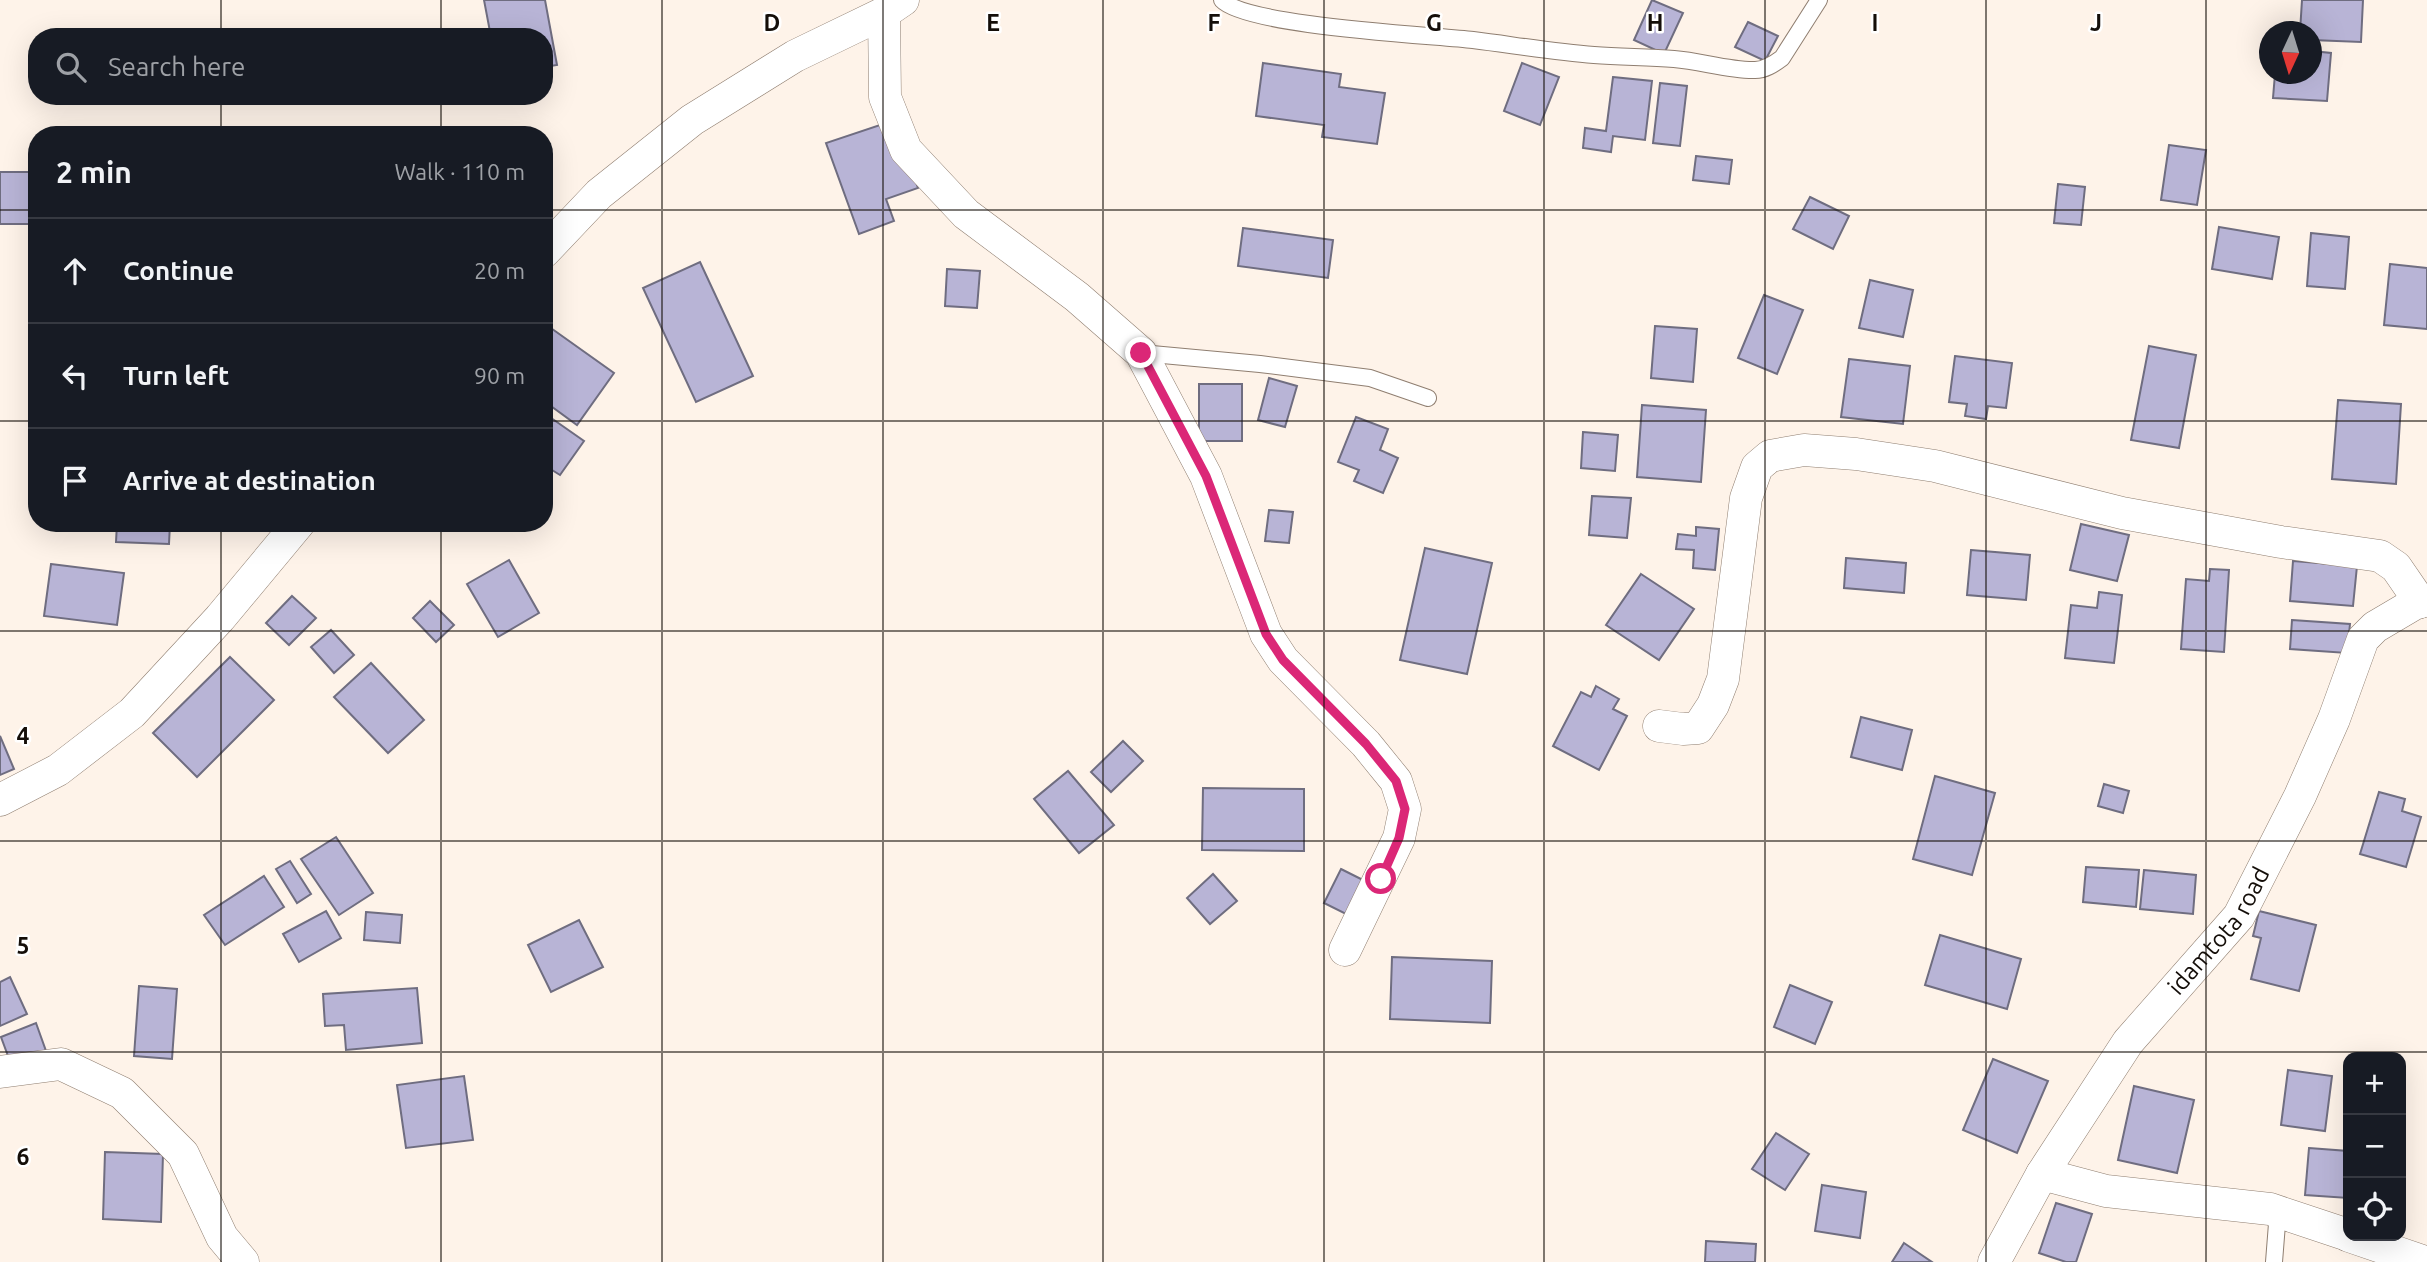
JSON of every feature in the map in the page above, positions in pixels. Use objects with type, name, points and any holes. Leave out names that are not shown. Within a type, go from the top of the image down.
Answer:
[{"type":"street","points":[[553,243],[599,194],[692,120],[794,56],[893,6]]},
{"type":"street","points":[[893,6],[885,97],[906,150],[966,214],[1077,297],[1141,353],[1206,476],[1266,634],[1283,660],[1366,744],[1396,781],[1405,809],[1399,838],[1345,950]]},
{"type":"street","points":[[1659,726],[1698,728],[1713,705],[1723,679],[1746,498],[1757,467],[1770,456],[1804,450],[1856,454],[1935,466],[2122,513],[2281,542],[2380,556],[2396,567],[2423,601]]},
{"type":"street","points":[[0,800],[58,770],[132,713],[220,618],[292,532]]},
{"type":"street","name":"idamtota road","points":[[1994,1262],[2042,1174],[2128,1042],[2239,916],[2300,796],[2329,730],[2363,639],[2368,632],[2423,601]]},
{"type":"street","points":[[0,1072],[61,1064],[122,1093],[183,1154],[222,1237],[243,1262]]},
{"type":"street","points":[[2042,1174],[2106,1191],[2278,1211],[2343,1234]]},
{"type":"street","points":[[2364,1241],[2425,1262]]},
{"type":"lane","points":[[1222,0],[1228,7],[1256,15],[1345,28],[1595,55],[1678,59],[1757,71],[1782,58],[1819,0]]},
{"type":"lane","points":[[1141,353],[1260,364],[1370,379],[1428,398]]},
{"type":"lane","points":[[2274,1262],[2278,1211]]},
{"type":"building","points":[[484,0],[545,0],[550,28],[489,28]]},
{"type":"building","points":[[1652,0],[1683,13],[1664,54],[1634,40]]},
{"type":"building","points":[[2302,0],[2363,0],[2361,42],[2322,40],[2322,21],[2301,21]]},
{"type":"building","points":[[1748,22],[1778,36],[1765,61],[1735,47]]},
{"type":"building","points":[[553,43],[557,65],[553,66]]},
{"type":"building","points":[[2322,52],[2331,53],[2327,101],[2273,98],[2274,84],[2322,84]]},
{"type":"building","points":[[1263,63],[1341,74],[1339,87],[1385,93],[1377,144],[1322,137],[1324,125],[1256,116]]},
{"type":"building","points":[[1522,63],[1559,77],[1540,125],[1504,111]]},
{"type":"building","points":[[1613,77],[1652,81],[1645,140],[1613,136],[1611,152],[1583,148],[1585,128],[1606,131]]},
{"type":"building","points":[[1660,83],[1687,86],[1680,146],[1653,143]]},
{"type":"building","points":[[895,120],[918,188],[886,199],[894,221],[859,234],[826,143]]},
{"type":"building","points":[[2169,145],[2206,150],[2197,205],[2161,200]]},
{"type":"building","points":[[1696,156],[1732,160],[1729,184],[1693,180]]},
{"type":"building","points":[[0,172],[28,172],[28,224],[0,224]]},
{"type":"building","points":[[2058,184],[2085,187],[2081,225],[2054,223]]},
{"type":"building","points":[[1810,197],[1849,216],[1833,249],[1793,229]]},
{"type":"building","points":[[2219,227],[2279,237],[2272,279],[2212,269]]},
{"type":"building","points":[[1243,228],[1333,240],[1328,278],[1238,266]]},
{"type":"building","points":[[2311,233],[2349,237],[2345,289],[2307,286]]},
{"type":"building","points":[[700,262],[753,376],[696,402],[643,288]]},
{"type":"building","points":[[2390,264],[2427,268],[2427,329],[2384,325]]},
{"type":"building","points":[[947,269],[980,271],[977,308],[945,306]]},
{"type":"building","points":[[1870,280],[1913,290],[1903,337],[1859,328]]},
{"type":"building","points":[[1764,295],[1803,310],[1777,374],[1738,358]]},
{"type":"building","points":[[1655,326],[1697,329],[1693,382],[1651,378]]},
{"type":"building","points":[[553,330],[614,373],[577,425],[553,408]]},
{"type":"building","points":[[2149,346],[2196,355],[2179,448],[2131,440]]},
{"type":"building","points":[[1955,356],[2012,363],[2006,408],[1988,406],[1986,419],[1965,416],[1967,404],[1949,402]]},
{"type":"building","points":[[1849,359],[1910,366],[1903,424],[1841,417]]},
{"type":"building","points":[[1269,378],[1297,386],[1285,427],[1258,420]]},
{"type":"building","points":[[1199,384],[1242,384],[1242,441],[1199,441]]},
{"type":"building","points":[[2338,400],[2401,404],[2396,484],[2332,479]]},
{"type":"building","points":[[1642,405],[1706,410],[1701,482],[1637,477]]},
{"type":"building","points":[[1356,417],[1388,429],[1380,450],[1398,458],[1383,493],[1354,481],[1359,470],[1338,462]]},
{"type":"building","points":[[553,419],[584,441],[560,475],[553,471]]},
{"type":"building","points":[[1583,432],[1618,435],[1615,471],[1581,468]]},
{"type":"building","points":[[1592,496],[1631,498],[1627,538],[1589,535]]},
{"type":"building","points":[[1269,510],[1293,512],[1289,543],[1265,541]]},
{"type":"building","points":[[2081,524],[2129,535],[2117,581],[2070,570]]},
{"type":"building","points":[[1696,527],[1719,529],[1715,570],[1693,568],[1694,550],[1676,549],[1678,534],[1696,536]]},
{"type":"building","points":[[117,532],[170,532],[169,544],[116,542]]},
{"type":"building","points":[[1425,548],[1492,563],[1467,674],[1400,660]]},
{"type":"building","points":[[1971,550],[2030,555],[2026,600],[1967,595]]},
{"type":"building","points":[[1846,558],[1906,563],[1904,593],[1844,588]]},
{"type":"building","points":[[509,560],[539,613],[498,637],[467,584]]},
{"type":"building","points":[[2293,561],[2357,566],[2353,606],[2290,601]]},
{"type":"building","points":[[51,564],[124,573],[117,625],[44,616]]},
{"type":"building","points":[[2210,569],[2229,570],[2224,652],[2181,649],[2186,579],[2209,581]]},
{"type":"building","points":[[1641,574],[1694,609],[1659,660],[1606,625]]},
{"type":"building","points":[[2099,592],[2122,595],[2114,663],[2065,658],[2071,605],[2097,608]]},
{"type":"building","points":[[292,596],[316,618],[289,645],[266,623]]},
{"type":"building","points":[[430,601],[454,625],[436,642],[413,618]]},
{"type":"building","points":[[2292,620],[2350,624],[2347,653],[2290,649]]},
{"type":"building","points":[[331,630],[354,655],[334,673],[311,647]]},
{"type":"building","points":[[230,657],[274,700],[197,777],[153,733]]},
{"type":"building","points":[[371,663],[424,720],[388,753],[334,697]]},
{"type":"building","points":[[1596,686],[1619,699],[1613,709],[1627,716],[1599,770],[1553,746],[1581,692],[1591,697]]},
{"type":"building","points":[[1861,717],[1912,730],[1902,770],[1851,757]]},
{"type":"building","points":[[0,736],[14,769],[0,775]]},
{"type":"building","points":[[1123,741],[1143,761],[1111,792],[1091,772]]},
{"type":"building","points":[[1068,771],[1114,825],[1079,853],[1034,799]]},
{"type":"building","points":[[1935,776],[1995,793],[1972,875],[1913,859]]},
{"type":"building","points":[[2104,784],[2129,791],[2123,813],[2098,806]]},
{"type":"building","points":[[1203,788],[1304,789],[1304,851],[1202,850]]},
{"type":"building","points":[[2379,792],[2405,799],[2402,811],[2421,817],[2406,867],[2360,854]]},
{"type":"building","points":[[336,837],[373,893],[339,915],[301,859]]},
{"type":"building","points":[[290,861],[311,894],[297,903],[276,869]]},
{"type":"building","points":[[2086,867],[2139,870],[2136,907],[2083,902]]},
{"type":"building","points":[[1341,869],[1365,881],[1348,915],[1324,903]]},
{"type":"building","points":[[2144,870],[2196,875],[2193,914],[2140,909]]},
{"type":"building","points":[[1213,874],[1237,901],[1210,924],[1187,898]]},
{"type":"building","points":[[264,876],[284,907],[225,945],[204,915]]},
{"type":"building","points":[[326,911],[341,938],[299,962],[283,934]]},
{"type":"building","points":[[2259,911],[2316,925],[2299,991],[2251,979],[2261,938],[2253,936]]},
{"type":"building","points":[[366,912],[402,915],[400,943],[364,940]]},
{"type":"building","points":[[579,920],[603,967],[551,992],[528,945]]},
{"type":"building","points":[[1940,935],[2021,959],[2007,1009],[1925,985]]},
{"type":"building","points":[[1392,957],[1492,961],[1490,1023],[1390,1019]]},
{"type":"building","points":[[10,977],[27,1014],[0,1026],[0,982]]},
{"type":"building","points":[[1790,985],[1832,1002],[1815,1044],[1774,1027]]},
{"type":"building","points":[[139,986],[177,989],[172,1059],[134,1056]]},
{"type":"building","points":[[417,988],[422,1043],[346,1050],[344,1025],[325,1026],[323,994]]},
{"type":"building","points":[[36,1023],[46,1051],[11,1064],[1,1037]]},
{"type":"building","points":[[1993,1059],[2048,1081],[2017,1153],[1963,1130]]},
{"type":"building","points":[[2288,1070],[2332,1076],[2325,1131],[2281,1125]]},
{"type":"building","points":[[464,1076],[473,1140],[406,1148],[397,1085]]},
{"type":"building","points":[[2134,1086],[2194,1100],[2177,1173],[2118,1160]]},
{"type":"building","points":[[1776,1133],[1809,1154],[1785,1190],[1752,1169]]},
{"type":"building","points":[[2309,1148],[2343,1151],[2343,1198],[2305,1195]]},
{"type":"building","points":[[105,1152],[163,1154],[161,1222],[103,1219]]},
{"type":"building","points":[[1822,1185],[1866,1192],[1860,1238],[1815,1231]]},
{"type":"building","points":[[2056,1203],[2092,1214],[2076,1262],[2066,1262],[2039,1253]]},
{"type":"building","points":[[1706,1241],[1756,1244],[1755,1262],[1705,1262]]},
{"type":"building","points":[[1904,1243],[1932,1262],[1892,1262]]},
{"type":"route","points":[[1141,353],[1206,476],[1266,634],[1283,660],[1366,744],[1396,781],[1405,809],[1399,838],[1381,879]]}]
